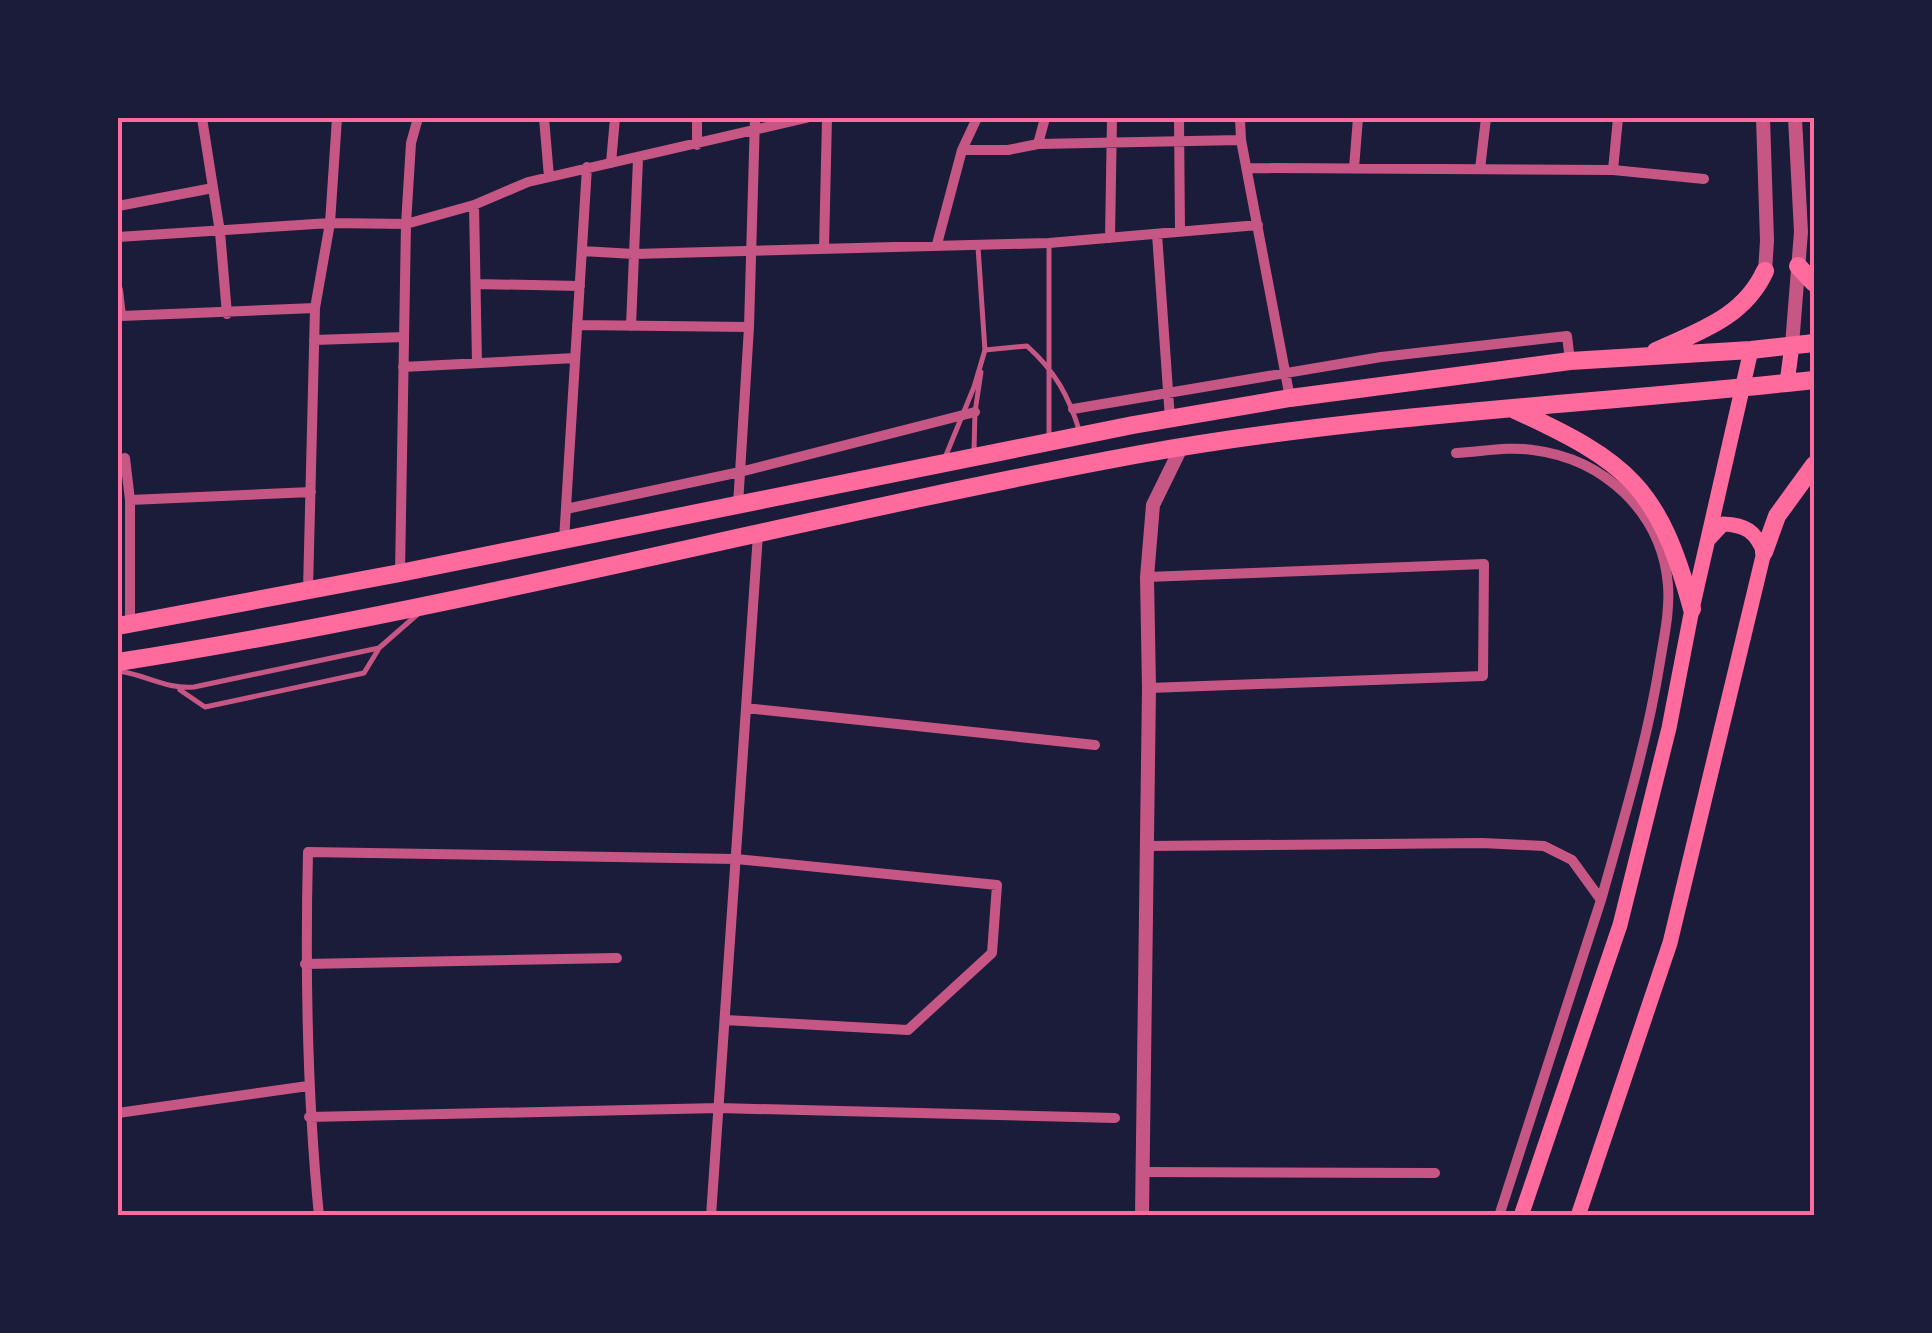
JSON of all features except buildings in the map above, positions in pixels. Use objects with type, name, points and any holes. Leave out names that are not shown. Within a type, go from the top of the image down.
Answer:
[{"type":"highway","points":[[1798,266],[1814,283]]},
{"type":"highway","points":[[1649,355],[1742,307],[1757,289],[1764,271]]},
{"type":"highway","points":[[124,625],[1170,418],[1570,361],[1814,343]]},
{"type":"highway","points":[[118,662],[1181,448],[1322,428],[1814,380]]},
{"type":"highway","points":[[1515,410],[1604,455],[1634,480],[1676,553],[1692,609]]},
{"type":"highway","points":[[1764,552],[1777,516],[1814,465]]},
{"type":"main road","points":[[1787,383],[1792,345]]},
{"type":"main road","points":[[1521,1216],[1620,925],[1669,728],[1751,350]]},
{"type":"main road","points":[[1578,1216],[1670,943],[1764,552],[1757,535],[1742,525],[1723,524],[1708,540]]},
{"type":"street","points":[[202,118],[220,232],[227,314]]},
{"type":"street","points":[[308,590],[314,308],[330,223],[337,118]]},
{"type":"street","points":[[400,573],[406,224],[411,142],[418,118]]},
{"type":"street","points":[[544,118],[549,177]]},
{"type":"street","points":[[612,163],[615,118]]},
{"type":"street","points":[[697,118],[697,144]]},
{"type":"street","points":[[118,237],[330,223],[406,224],[474,205],[528,182],[697,144],[755,123],[806,118]]},
{"type":"street","points":[[824,249],[826,118]]},
{"type":"street","points":[[936,244],[962,150],[977,118]]},
{"type":"street","points":[[1038,144],[1046,118]]},
{"type":"street","points":[[1110,238],[1112,118]]},
{"type":"street","points":[[1179,118],[1180,232]]},
{"type":"street","points":[[1240,118],[1240,140],[1290,398]]},
{"type":"street","points":[[1354,168],[1358,118]]},
{"type":"street","points":[[1480,169],[1486,118]]},
{"type":"street","points":[[1612,170],[1618,118]]},
{"type":"street","points":[[1764,118],[1764,271]]},
{"type":"street","points":[[1792,345],[1798,266],[1808,232],[1795,118]]},
{"type":"street","points":[[738,505],[750,327],[755,123]]},
{"type":"street","points":[[962,150],[1008,150],[1038,144],[1240,140]]},
{"type":"street","points":[[631,326],[638,159]]},
{"type":"street","points":[[564,540],[587,167]]},
{"type":"street","points":[[1248,168],[1612,170],[1704,178]]},
{"type":"street","points":[[118,206],[213,188]]},
{"type":"street","points":[[474,205],[477,363]]},
{"type":"street","points":[[582,251],[751,252],[1048,243],[1258,226]]},
{"type":"street","points":[[1157,234],[1170,418]]},
{"type":"street","points":[[476,284],[580,286]]},
{"type":"street","points":[[118,291],[121,316],[314,308]]},
{"type":"street","points":[[577,325],[750,327]]},
{"type":"street","points":[[1073,409],[1381,357],[1566,336],[1570,361]]},
{"type":"street","points":[[314,340],[404,337]]},
{"type":"street","points":[[403,367],[575,358]]},
{"type":"street","points":[[566,510],[740,472],[975,412]]},
{"type":"street","points":[[1142,1216],[1150,688],[1148,576],[1152,505],[1181,448]]},
{"type":"street","points":[[1456,453],[1532,450],[1591,468],[1627,491],[1659,550],[1668,584],[1651,718],[1602,900],[1499,1216]]},
{"type":"street","points":[[118,460],[125,458],[130,500],[124,625]]},
{"type":"street","points":[[130,500],[311,492]]},
{"type":"street","points":[[711,1216],[758,534]]},
{"type":"street","points":[[1148,576],[1484,564],[1483,676],[1150,688]]},
{"type":"street","points":[[746,708],[1095,745]]},
{"type":"street","points":[[1146,846],[1544,846],[1572,860],[1602,900]]},
{"type":"street","points":[[319,1216],[308,1086],[308,852],[736,860],[997,885],[992,954],[908,1030],[725,1020]]},
{"type":"street","points":[[305,964],[617,958]]},
{"type":"street","points":[[118,1114],[308,1086]]},
{"type":"street","points":[[309,1117],[719,1108],[1115,1118]]},
{"type":"street","points":[[1142,1172],[1435,1172]]},
{"type":"lane","points":[[1048,243],[1049,442]]},
{"type":"lane","points":[[974,457],[975,412],[985,350],[978,244]]},
{"type":"lane","points":[[985,350],[1026,346],[1048,365],[1064,387],[1080,436]]},
{"type":"lane","points":[[944,463],[985,350]]},
{"type":"lane","points":[[118,670],[178,689],[205,706],[364,673],[380,648],[430,602]]},
{"type":"lane","points":[[178,689],[380,648]]}]
